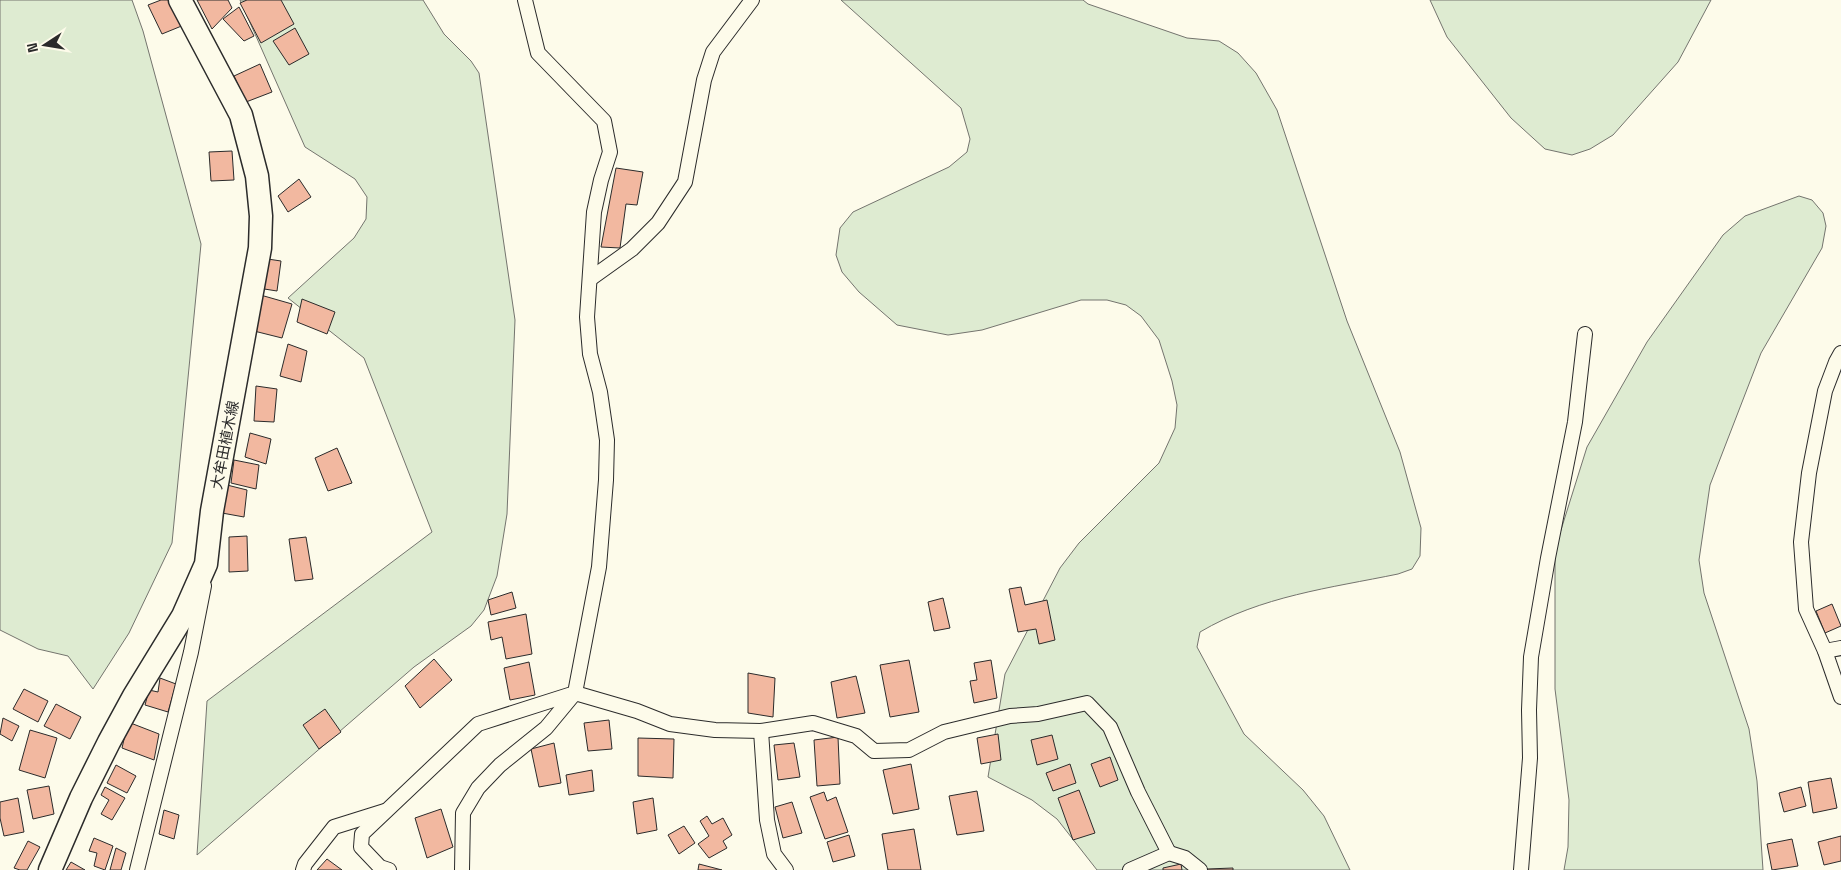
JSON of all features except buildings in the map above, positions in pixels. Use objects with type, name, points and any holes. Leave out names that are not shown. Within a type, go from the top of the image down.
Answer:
[{"type":"main road","name":"大牟田植木線","points":[[50,870],[81,798],[109,742],[134,696],[183,616],[206,564],[212,511],[260,248],[261,216],[257,176],[241,115],[180,0]]},
{"type":"street","points":[[462,870],[463,812],[478,788],[500,765],[546,728],[574,693],[598,566],[606,470],[607,440],[600,392],[590,354],[586,317],[594,212],[610,152],[604,121],[538,53],[525,0]]},
{"type":"street","points":[[590,279],[632,249],[658,223],[686,182],[704,80],[713,52],[752,0]]},
{"type":"street","points":[[1521,870],[1530,758],[1531,657],[1548,558],[1575,422],[1586,334]]},
{"type":"street","points":[[1841,353],[1825,391],[1809,474],[1801,542],[1806,609],[1825,651],[1841,696]]},
{"type":"street","points":[[137,870],[191,652],[206,576],[212,511]]},
{"type":"street","points":[[1825,651],[1841,648]]},
{"type":"street","points":[[389,870],[380,867],[360,847],[362,834],[478,724],[574,693],[637,711],[670,724],[715,730],[761,732],[813,723],[856,736],[874,751],[909,750],[944,732],[1010,716],[1046,713],[1087,703],[1110,727],[1138,792],[1169,853]]},
{"type":"street","points":[[761,732],[767,820],[774,854],[786,870]]},
{"type":"street","points":[[303,870],[305,864],[334,827],[388,810]]},
{"type":"street","points":[[1130,870],[1169,853],[1185,858],[1200,870]]},
{"type":"green space","points":[[0,0],[132,0],[143,31],[201,244],[172,543],[129,633],[93,689],[68,656],[38,649],[0,630]]},
{"type":"green space","points":[[240,0],[423,0],[444,34],[471,61],[479,73],[515,320],[507,514],[497,576],[484,610],[471,626],[414,667],[197,855],[207,701],[432,532],[364,358],[288,298],[354,238],[366,219],[367,197],[355,179],[305,147]]},
{"type":"green space","points":[[841,0],[1083,0],[1088,4],[1187,38],[1219,41],[1238,53],[1256,73],[1277,110],[1347,321],[1400,452],[1421,528],[1420,556],[1412,569],[1398,574],[1296,595],[1247,610],[1200,632],[1197,647],[1244,734],[1303,790],[1324,816],[1350,870],[1097,870],[1057,819],[1032,800],[988,777],[1005,674],[1060,568],[1079,543],[1159,463],[1175,428],[1177,405],[1172,381],[1159,340],[1141,316],[1126,305],[1107,300],[1081,300],[982,330],[948,335],[897,325],[859,292],[842,272],[836,255],[840,228],[853,212],[949,167],[967,152],[970,139],[961,108]]},
{"type":"green space","points":[[1430,0],[1711,0],[1678,62],[1613,135],[1590,149],[1572,155],[1545,149],[1511,118],[1447,37]]},
{"type":"green space","points":[[1799,196],[1812,200],[1823,213],[1826,226],[1822,248],[1761,353],[1710,485],[1699,560],[1704,593],[1749,729],[1757,781],[1763,870],[1564,870],[1568,847],[1569,800],[1555,689],[1555,549],[1587,447],[1647,342],[1723,235],[1745,216]]}]
